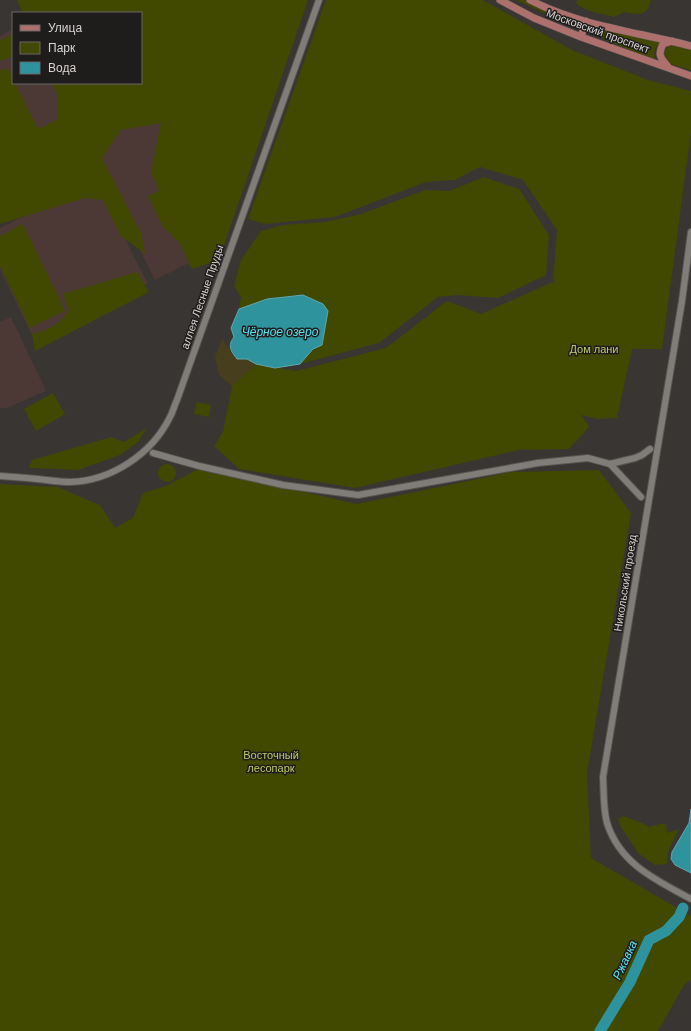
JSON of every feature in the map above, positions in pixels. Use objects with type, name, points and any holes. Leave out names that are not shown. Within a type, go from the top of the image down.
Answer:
[{"type":"main road","name":"Московский проспект","points":[[500,0],[534,18],[581,37],[691,76]]},
{"type":"main road","name":"Московский проспект","points":[[530,0],[541,6],[586,21],[691,46]]},
{"type":"main road","points":[[581,37],[586,21]]},
{"type":"main road","points":[[668,68],[660,57],[660,51],[663,44],[672,41]]},
{"type":"street","name":"аллея Лесные Пруды","points":[[0,476],[70,482],[89,480],[128,465],[148,448],[163,430],[170,417],[319,0]]},
{"type":"street","name":"Никольский проезд","points":[[691,232],[682,301],[603,777],[607,823],[616,842],[627,858],[643,872],[691,899]]},
{"type":"street","points":[[153,453],[200,466],[283,485],[358,495],[538,463],[588,458],[610,464],[645,456],[650,449]]},
{"type":"street","points":[[610,464],[641,497]]},
{"type":"shaded area","points":[[12,30],[12,84],[73,84],[83,122],[0,150],[0,36]]},
{"type":"shaded area","points":[[156,101],[210,253],[155,280],[86,142]]},
{"type":"shaded area","points":[[95,180],[148,284],[34,339],[0,269],[0,228]]},
{"type":"shaded area","points":[[11,317],[46,391],[7,408],[0,408],[0,322]]},
{"type":"green space","points":[[17,0],[308,0],[219,260],[192,269],[179,242],[163,227],[148,196],[159,191],[151,172],[161,123],[121,130],[102,158],[141,233],[145,254],[120,235],[103,200],[84,198],[0,224],[0,70],[8,68],[12,76],[12,84],[16,84],[38,129],[57,120],[57,93],[52,84],[142,84],[142,12],[23,12]]},
{"type":"green space","name":"Дом лани","points":[[326,0],[483,0],[572,50],[648,80],[691,91],[691,132],[662,349],[632,349],[617,418],[597,419],[581,415],[589,427],[569,449],[519,450],[355,488],[239,469],[214,446],[223,432],[232,386],[256,364],[296,371],[386,348],[447,301],[481,314],[553,282],[557,230],[523,180],[480,167],[455,180],[426,182],[335,217],[265,224],[248,219]]},
{"type":"green space","points":[[516,0],[524,0],[579,24],[579,27],[576,28]]},
{"type":"green space","points":[[578,0],[651,0],[648,9],[645,12],[634,14],[625,12],[614,17],[584,9],[576,3]]},
{"type":"green space","points":[[591,26],[661,42],[655,50],[655,60],[590,32],[588,28]]},
{"type":"green space","points":[[12,34],[12,56],[0,61],[0,40]]},
{"type":"green space","points":[[673,44],[691,49],[691,70],[671,64],[664,58],[664,52]]},
{"type":"green space","points":[[484,177],[519,189],[549,235],[546,275],[498,298],[456,295],[438,297],[379,343],[300,364],[313,349],[267,299],[239,309],[241,297],[234,286],[241,260],[261,231],[283,225],[325,222],[361,214],[425,190],[449,191]]},
{"type":"green space","points":[[23,224],[65,311],[30,328],[0,266],[0,236]]},
{"type":"green space","points":[[137,272],[149,292],[35,351],[32,334],[53,326],[61,320],[69,310],[63,294]]},
{"type":"green space","points":[[53,393],[65,414],[36,431],[24,409]]},
{"type":"green space","points":[[197,402],[211,405],[209,417],[194,414]]},
{"type":"green space","points":[[147,428],[138,442],[120,455],[78,470],[29,468],[32,460],[111,437],[124,442]]},
{"type":"green space","points":[[167,464],[173,467],[176,473],[173,479],[167,482],[161,479],[158,473],[161,467]]},
{"type":"green space","name":"Восточный лесопарк","points":[[200,468],[357,504],[511,472],[599,470],[631,513],[587,773],[591,858],[691,916],[691,980],[684,985],[658,1031],[0,1031],[0,484],[58,487],[100,505],[115,528],[133,518],[143,493],[166,486]]},
{"type":"green space","points":[[623,816],[649,827],[666,824],[667,833],[679,829],[668,852],[667,864],[655,865],[639,854],[621,827],[618,819]]},
{"type":"sand","points":[[222,339],[237,358],[247,359],[256,364],[232,386],[219,375],[215,357]]},
{"type":"water","name":"Чёрное озеро","points":[[303,295],[323,304],[328,311],[322,345],[313,349],[300,364],[275,368],[256,364],[247,359],[237,359],[230,346],[234,337],[231,328],[239,309],[267,299]]},
{"type":"water","points":[[691,809],[691,873],[675,865],[671,859],[672,852],[689,823]]},
{"type":"waterway","name":"Ржавка","points":[[600,1031],[630,982],[649,940],[666,931],[679,917],[683,908]]}]
